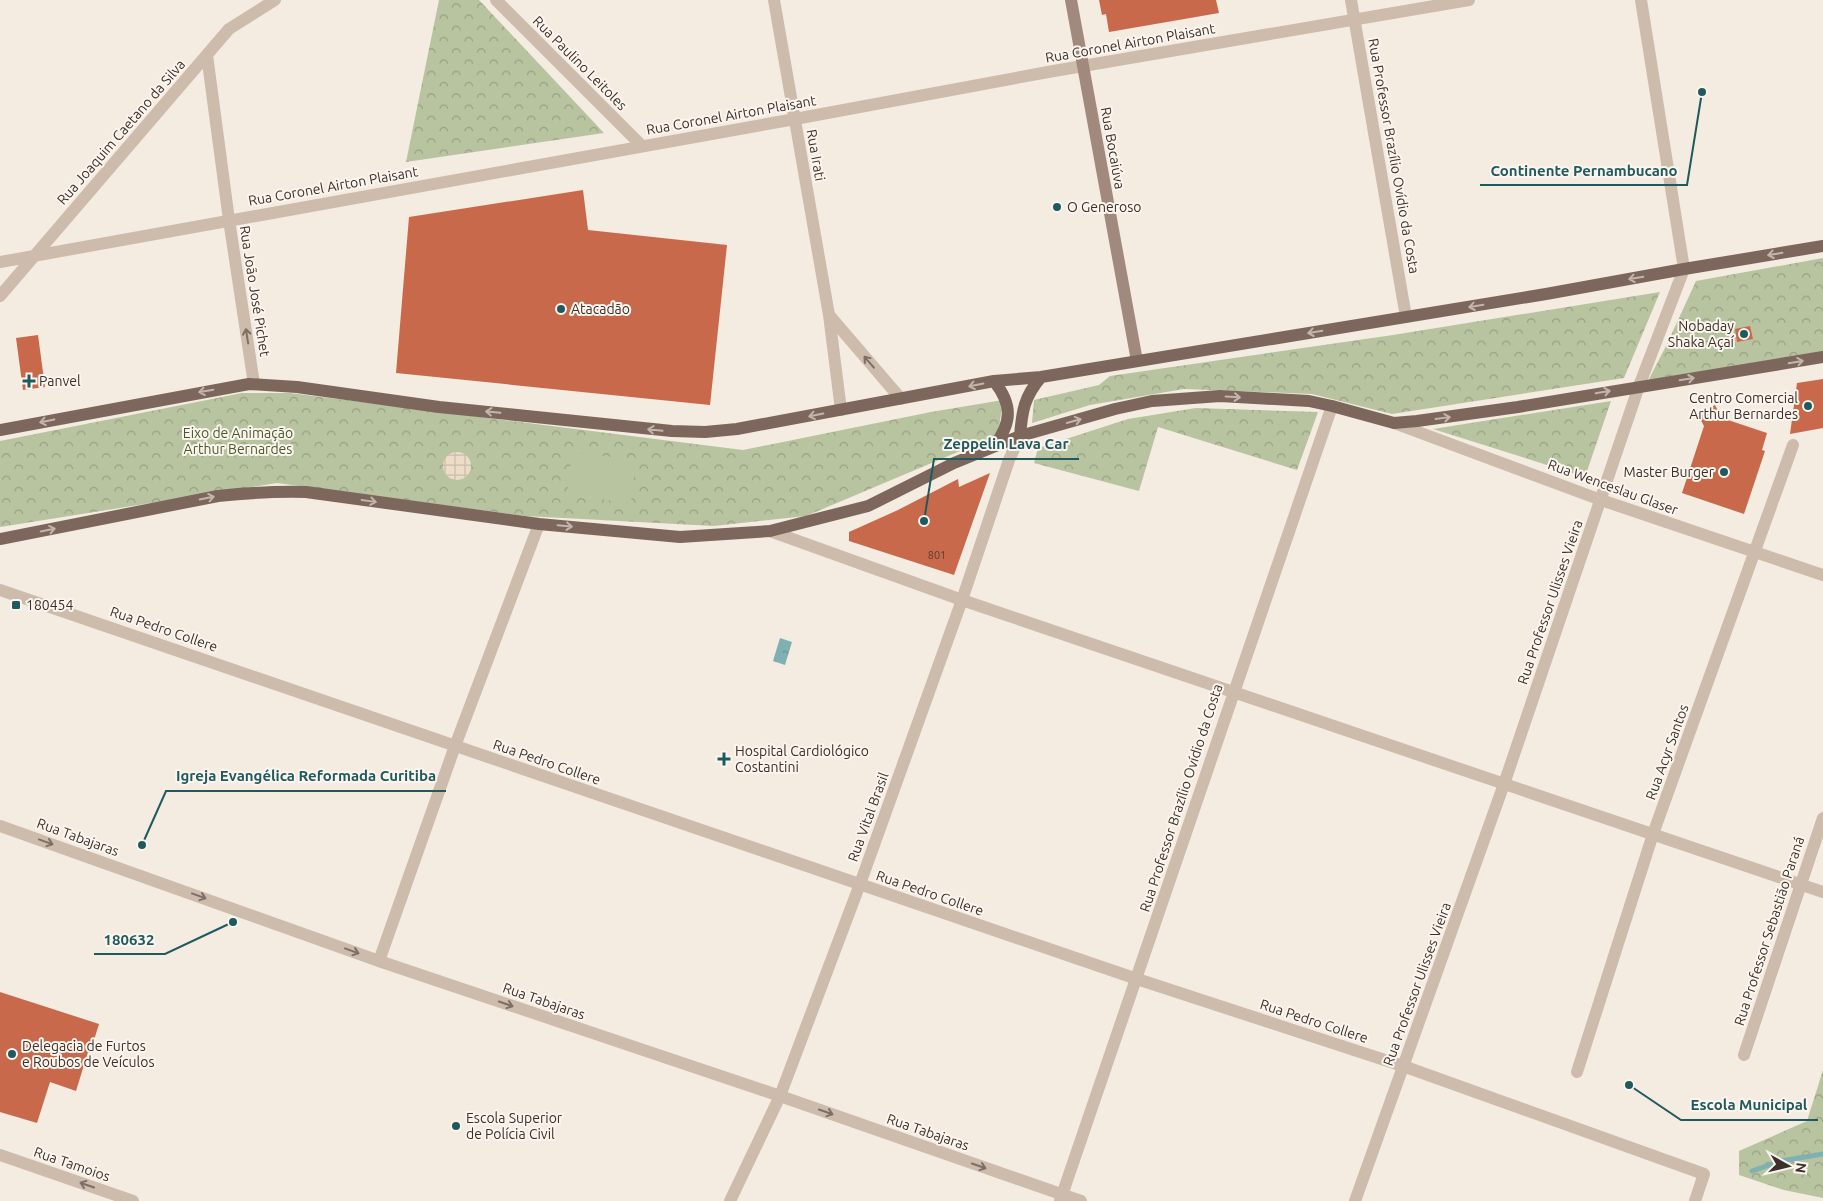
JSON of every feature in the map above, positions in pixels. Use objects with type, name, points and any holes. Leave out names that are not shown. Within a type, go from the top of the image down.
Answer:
[{"type":"main road","name":"Rua Bocaiúva","points":[[1071,0],[1137,361]]},
{"type":"main road","points":[[0,430],[254,384],[297,387],[439,407],[672,431],[737,429],[994,381],[1041,377],[1546,294],[1823,246]]},
{"type":"main road","points":[[0,539],[218,496],[282,491],[306,492],[539,524],[680,537],[770,531],[868,506],[954,463],[1020,436],[1115,409],[1152,401],[1220,396],[1309,401],[1394,423],[1518,407],[1823,357]]},
{"type":"main road","points":[[1020,436],[1021,416],[1025,401],[1041,377]]},
{"type":"main road","points":[[994,381],[1003,392],[1008,405],[1008,419],[1004,434],[994,446]]},
{"type":"street","name":"Rua Joaquim Caetano da Silva","points":[[0,296],[229,29],[275,0]]},
{"type":"street","name":"Rua Paulino Leitoles","points":[[496,0],[642,146]]},
{"type":"street","name":"Rua Irati","points":[[774,0],[829,315],[841,410]]},
{"type":"street","name":"Rua Professor Brazílio Ovídio da Costa","points":[[1351,0],[1406,317]]},
{"type":"street","name":"Rua Coronel Airton Plaisant","points":[[0,262],[1083,66],[1469,0]]},
{"type":"street","points":[[1641,0],[1684,269]]},
{"type":"street","name":"Rua João José Pichet","points":[[207,55],[229,220],[254,384]]},
{"type":"street","name":"Rua Professor Ulisses Vieira","points":[[1355,1201],[1504,784],[1639,386],[1684,269]]},
{"type":"street","points":[[829,315],[901,399]]},
{"type":"street","name":"Rua Professor Brazílio Ovídio da Costa","points":[[1061,1198],[1332,406]]},
{"type":"street","name":"Rua Wenceslau Glaser","points":[[1394,423],[1600,500],[1823,575]]},
{"type":"street","name":"Rua Vital Brasil","points":[[730,1201],[780,1096],[860,884],[962,600],[1009,460],[1020,436]]},
{"type":"street","name":"Rua Acyr Santos","points":[[1577,1072],[1653,834],[1793,445]]},
{"type":"street","points":[[379,961],[455,746],[539,524]]},
{"type":"street","points":[[770,531],[962,600],[1823,892]]},
{"type":"street","name":"Rua Pedro Collere","points":[[2,589],[1137,979],[1403,1066],[1704,1174],[1695,1201]]},
{"type":"street","name":"Rua Professor Sebastião Paraná","points":[[1744,1054],[1823,818]]},
{"type":"street","name":"Rua Tabajaras","points":[[0,826],[379,961],[780,1096],[1061,1198],[1080,1201]]},
{"type":"street","name":"Rua Tamoios","points":[[0,1155],[133,1201]]},
{"type":"green space","points":[[439,0],[479,0],[604,133],[406,162]]},
{"type":"green space","points":[[1823,258],[1823,352],[1648,381],[1696,281]]},
{"type":"green space","points":[[1660,292],[1624,378],[1392,414],[1312,394],[1184,389],[1090,405],[1032,423],[1034,400],[1099,385],[1110,376],[1393,335]]},
{"type":"green space","name":"Eixo de Animação Arthur Bernardes","points":[[242,393],[290,393],[743,450],[931,412],[1003,400],[998,435],[806,516],[714,526],[525,516],[277,483],[0,527],[0,441]]},
{"type":"green space","points":[[1611,401],[1585,477],[1433,429]]},
{"type":"green space","points":[[1196,408],[1318,412],[1297,470],[1158,427],[1139,491],[1034,463],[1038,448],[1128,419]]},
{"type":"green space","points":[[572,452],[636,460],[631,503],[567,495]]},
{"type":"green space","points":[[1823,1070],[1823,1198],[1784,1190],[1739,1175],[1739,1151],[1807,1121]]},
{"type":"shaded area","points":[[457,452],[467,456],[471,466],[467,476],[457,480],[447,476],[443,466],[447,456]]},
{"type":"water","points":[[780,638],[792,642],[785,665],[773,661]]},
{"type":"building","points":[[1099,0],[1216,0],[1219,13],[1109,32],[1106,14],[1102,15]]},
{"type":"building","name":"Atacadão","points":[[583,190],[588,230],[727,245],[710,405],[396,373],[409,217]]},
{"type":"building","name":"Nobaday Shaka Açaí","points":[[1750,326],[1753,339],[1737,342],[1735,329]]},
{"type":"building","points":[[38,335],[45,387],[23,390],[16,338]]},
{"type":"building","name":"Centro Comercial Arthur Bernardes","points":[[1823,379],[1823,428],[1790,434],[1797,383]]},
{"type":"building","name":"Master Burger","points":[[1715,405],[1722,418],[1767,433],[1762,450],[1765,451],[1744,514],[1682,493],[1704,426],[1698,415]]},
{"type":"building","points":[[990,473],[954,575],[849,541],[849,532],[898,510],[958,479],[959,487]]},
{"type":"building","points":[[0,992],[99,1024],[76,1091],[50,1082],[37,1123],[0,1112]]},
{"type":"waterway","points":[[1752,1171],[1781,1161],[1823,1154]]},
{"type":"place","name":"Continente Pernambucano","points":[[1702,92]]},
{"type":"place","name":"O Generoso","points":[[1057,207]]},
{"type":"place","name":"Atacadão","points":[[561,309]]},
{"type":"place","name":"Nobaday Shaka Açaí","points":[[1744,334]]},
{"type":"place","name":"Panvel","points":[[29,381]]},
{"type":"place","name":"Centro Comercial Arthur Bernardes","points":[[1808,406]]},
{"type":"place","name":"Master Burger","points":[[1724,472]]},
{"type":"place","name":"Zeppelin Lava Car","points":[[924,521]]},
{"type":"place","name":"180454","points":[[16,605]]},
{"type":"place","name":"Hospital Cardiológico Costantini","points":[[724,759]]},
{"type":"place","name":"Igreja Evangélica Reformada Curitiba","points":[[142,845]]},
{"type":"place","name":"180632","points":[[233,922]]},
{"type":"place","name":"Delegacia de Furtos e Roubos de Veículos","points":[[12,1054]]},
{"type":"place","name":"Escola Municipal","points":[[1629,1085]]},
{"type":"place","name":"Escola Superior de Polícia Civil","points":[[456,1126]]}]
